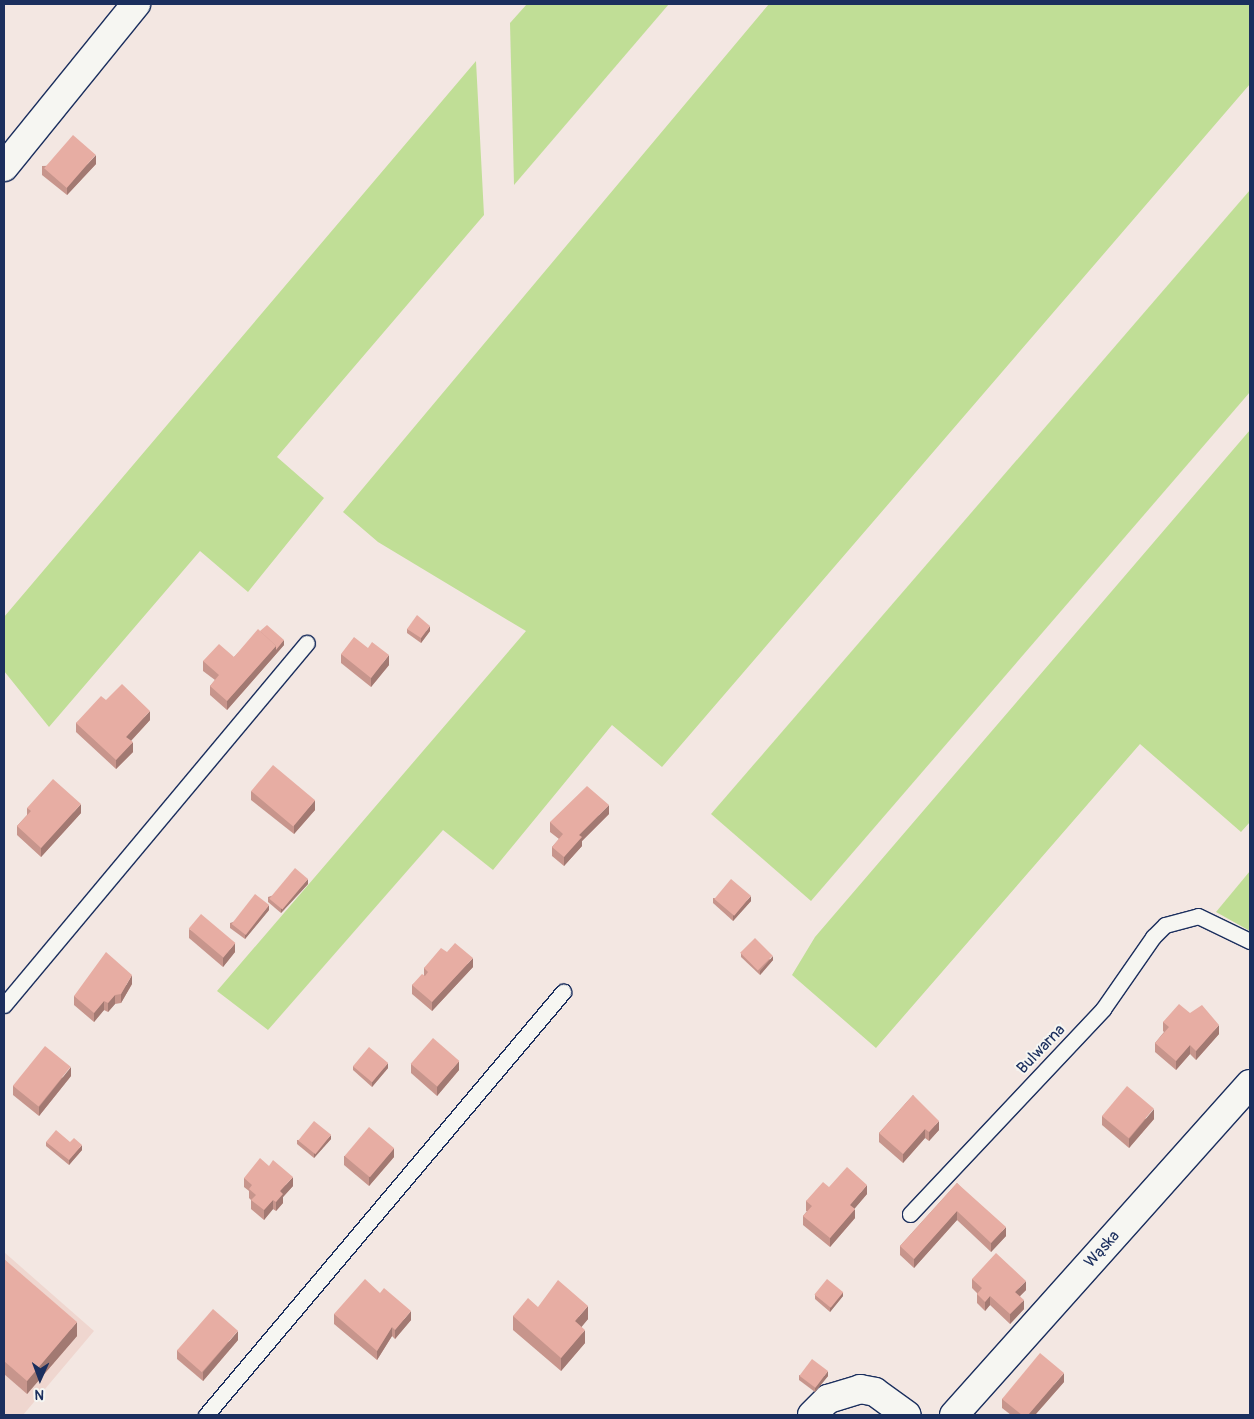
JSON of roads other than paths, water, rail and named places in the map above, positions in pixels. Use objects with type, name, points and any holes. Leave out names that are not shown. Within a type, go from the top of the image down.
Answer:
[{"type":"street","points":[[4,167],[136,4]]},
{"type":"street","name":"Wąska","points":[[954,1415],[1250,1084]]},
{"type":"street","points":[[812,1415],[837,1395],[860,1389],[875,1392],[907,1415]]},
{"type":"lane","points":[[4,1005],[307,643]]},
{"type":"lane","name":"Bulwarna","points":[[910,1214],[1103,1009],[1153,937],[1165,925],[1198,916],[1250,941]]},
{"type":"lane","points":[[206,1415],[563,992]]}]
